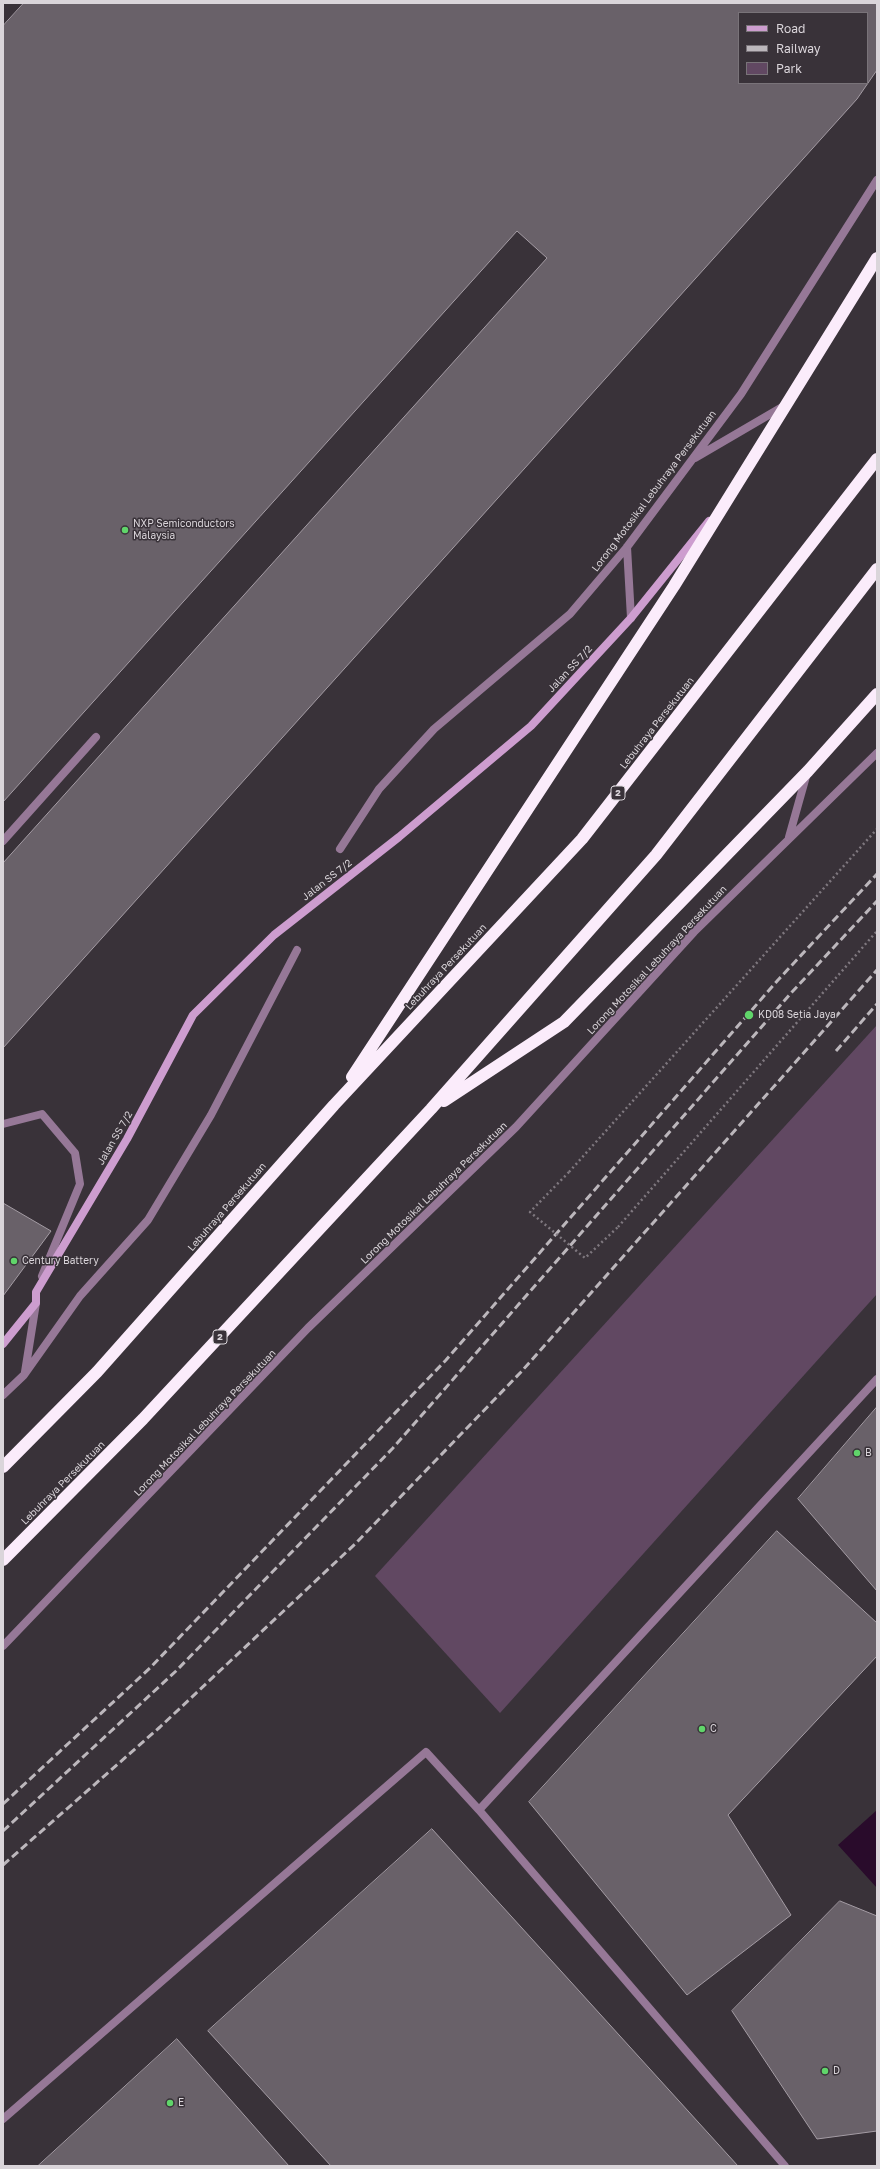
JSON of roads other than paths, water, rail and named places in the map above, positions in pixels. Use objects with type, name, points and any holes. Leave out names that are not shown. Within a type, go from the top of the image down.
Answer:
[{"type":"highway","points":[[334,1105],[674,586],[877,258]]},
{"type":"highway","name":"Lebuhraya Persekutuan","points":[[3,1467],[97,1372],[334,1105],[582,839],[877,459]]},
{"type":"highway","name":"Lebuhraya Persekutuan","points":[[3,1560],[143,1419],[431,1109],[656,855],[877,569]]},
{"type":"highway","points":[[431,1109],[564,1022],[808,770],[877,694]]},
{"type":"street","name":"Lorong Motosikal Lebuhraya Persekutuan","points":[[340,849],[379,789],[434,729],[570,614],[627,547],[741,394],[877,180]]},
{"type":"street","points":[[691,461],[785,405]]},
{"type":"street","name":"Jalan SS 7/2","points":[[36,1292],[127,1139],[193,1015],[274,935],[399,837],[531,726],[632,618],[737,485]]},
{"type":"street","points":[[627,547],[632,618]]},
{"type":"street","points":[[3,842],[96,737]]},
{"type":"street","name":"Lorong Motosikal Lebuhraya Persekutuan","points":[[3,1646],[308,1328],[516,1127],[694,932],[788,838],[877,753]]},
{"type":"street","points":[[788,838],[808,770]]},
{"type":"street","points":[[3,1395],[24,1375],[80,1296],[148,1220],[211,1115],[297,950]]},
{"type":"street","points":[[3,1124],[42,1114],[75,1153],[80,1184],[36,1292],[36,1303],[24,1375]]},
{"type":"street","points":[[3,1344],[36,1303]]},
{"type":"street","points":[[479,1810],[877,1379]]},
{"type":"street","points":[[3,2119],[426,1752],[479,1810],[784,2166]]},
{"type":"railway","points":[[3,1804],[150,1668],[446,1360],[778,980],[877,874]]},
{"type":"railway","points":[[3,1831],[176,1671],[393,1448],[792,992],[877,901]]},
{"type":"railway","points":[[3,1865],[160,1727],[355,1544],[521,1372],[877,970]]},
{"type":"railway","points":[[836,1051],[877,1004]]},
{"type":"place","name":"NXP Semiconductors Malaysia","points":[[125,530]]},
{"type":"place","name":"KD08 Setia Jaya","points":[[749,1015]]},
{"type":"place","name":"Century Battery","points":[[14,1261]]},
{"type":"place","name":"B","points":[[857,1453]]},
{"type":"place","name":"C","points":[[702,1729]]},
{"type":"place","name":"D","points":[[825,2071]]},
{"type":"place","name":"E","points":[[170,2103]]}]
